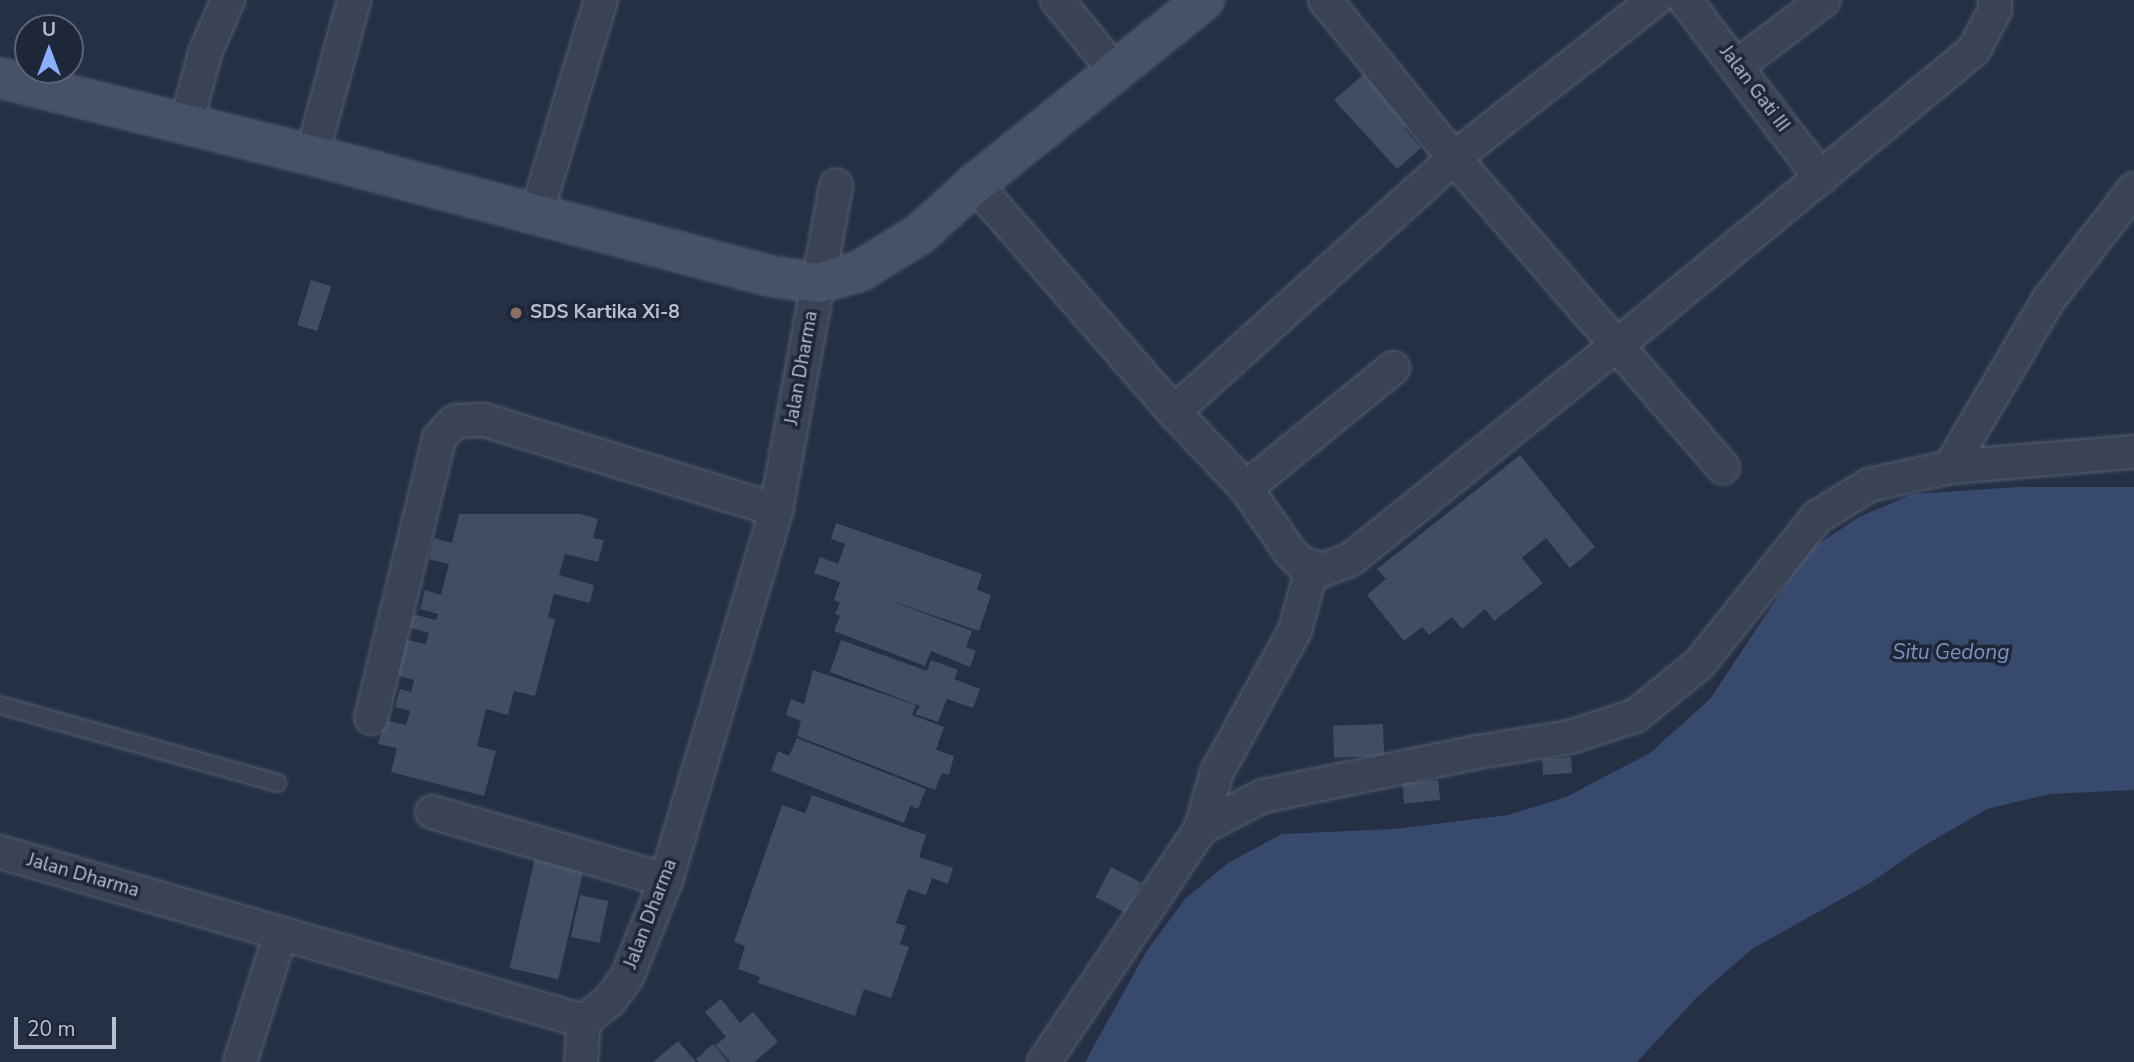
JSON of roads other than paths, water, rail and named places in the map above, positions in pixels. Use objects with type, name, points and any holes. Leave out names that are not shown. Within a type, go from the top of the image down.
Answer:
[{"type":"street","points":[[186,125],[205,53],[228,0]]},
{"type":"street","points":[[312,155],[354,0]]},
{"type":"street","points":[[536,215],[601,0]]},
{"type":"street","points":[[1057,0],[1115,71]]},
{"type":"street","points":[[0,78],[312,155],[770,276],[818,283],[860,271],[919,233],[975,184],[1204,0]]},
{"type":"street","points":[[1325,0],[1454,158],[1723,467]]},
{"type":"street","points":[[1174,412],[1454,158],[1655,0]]},
{"type":"street","name":"Jalan Gati III","points":[[1685,0],[1821,178]]},
{"type":"street","points":[[1737,66],[1824,0]]},
{"type":"street","points":[[975,184],[1174,412],[1246,488],[1290,552],[1312,569],[1335,568],[1351,559],[1615,346],[1975,50],[1995,10],[1995,0]]},
{"type":"street","name":"Jalan Dharma","points":[[0,852],[584,1021],[609,1000],[627,977],[666,880],[776,510],[836,186]]},
{"type":"street","points":[[1950,467],[2049,299],[2134,189]]},
{"type":"street","points":[[1246,488],[1393,368]]},
{"type":"street","points":[[371,718],[439,438],[445,428],[455,421],[484,420],[776,510]]},
{"type":"street","points":[[1201,828],[1263,796],[1437,760],[1570,737],[1635,716],[1699,664],[1817,517],[1869,485],[1950,467],[2134,452]]},
{"type":"street","points":[[1044,1062],[1201,828],[1217,772],[1296,630],[1312,569]]},
{"type":"street","points":[[432,812],[666,880]]},
{"type":"street","points":[[240,1062],[281,933]]},
{"type":"street","points":[[580,1062],[584,1021]]},
{"type":"lane","points":[[0,705],[277,783]]},
{"type":"water","name":"Situ Gedong","points":[[2019,487],[2134,487],[2134,790],[2050,794],[1987,809],[1922,847],[1870,883],[1752,949],[1697,997],[1637,1062],[1085,1062],[1146,952],[1185,899],[1228,863],[1282,834],[1394,829],[1508,815],[1566,797],[1650,753],[1710,699],[1808,551],[1859,517],[1913,494]]},
{"type":"place","name":"SDS Kartika Xi-8","points":[[516,313]]}]
